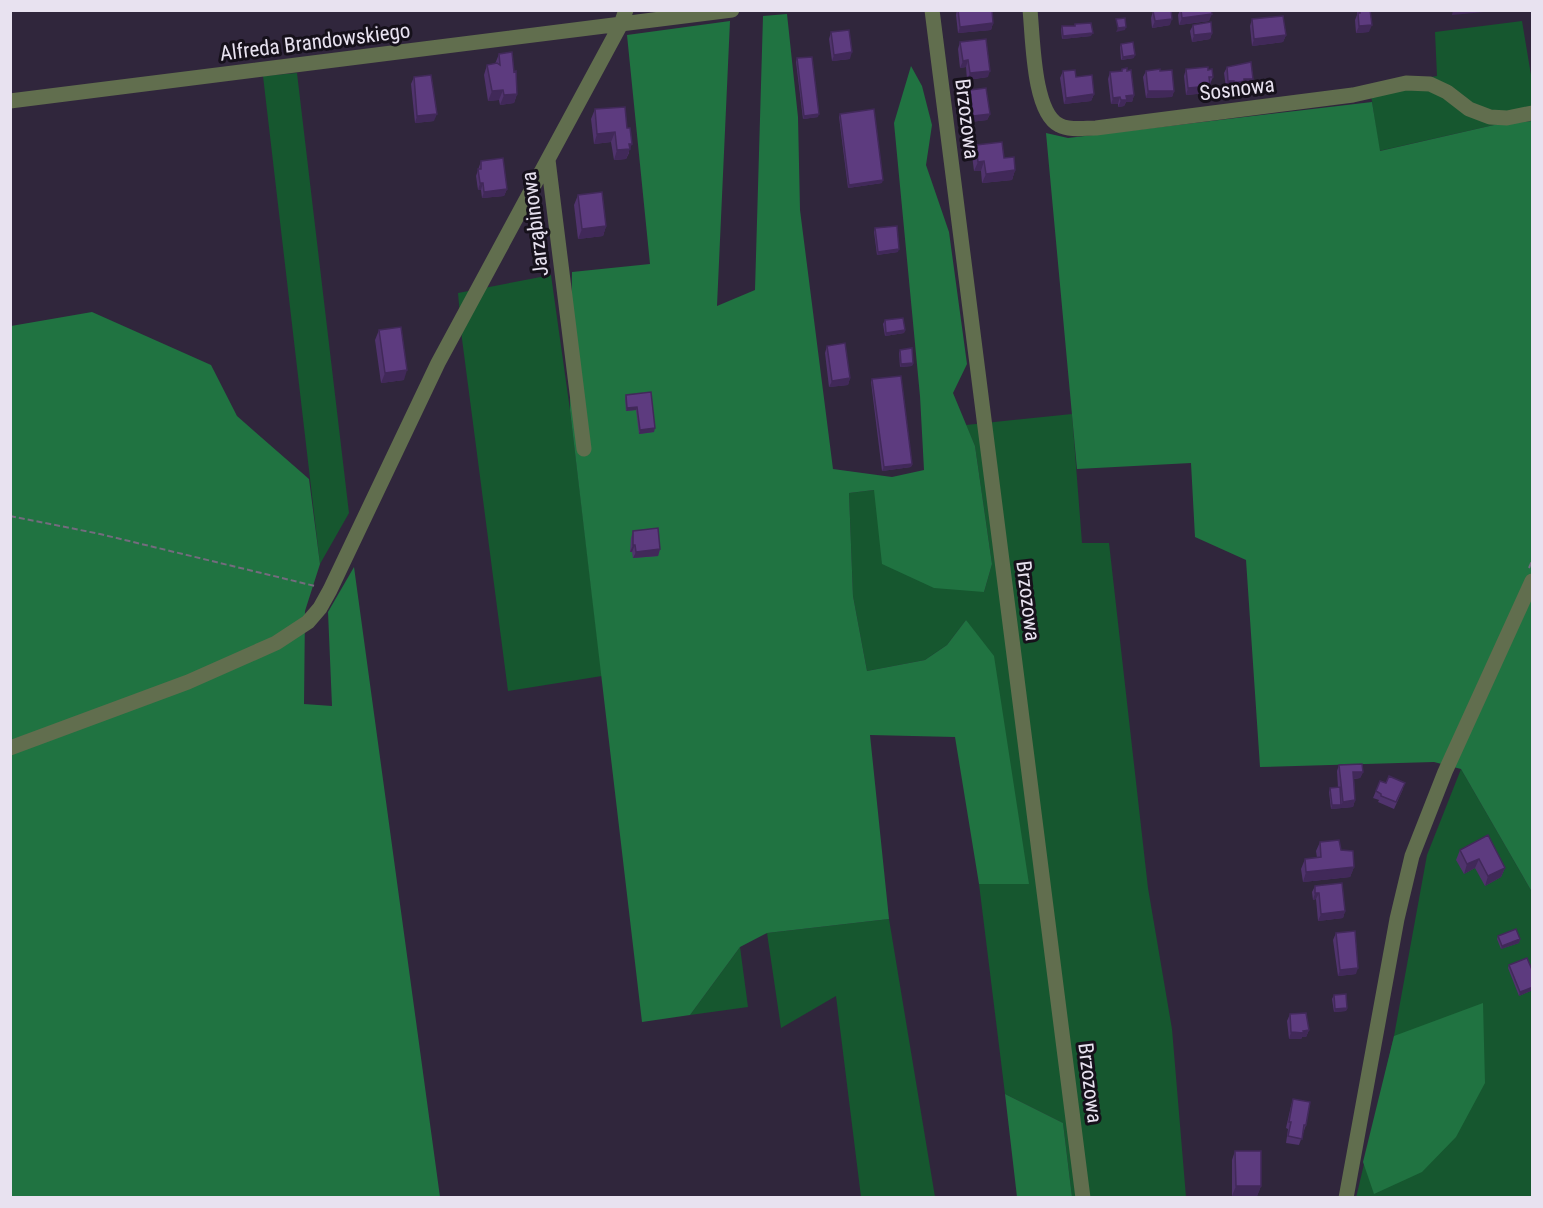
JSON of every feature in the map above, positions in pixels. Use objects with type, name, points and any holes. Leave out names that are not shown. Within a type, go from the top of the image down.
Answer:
[{"type":"street","name":"Alfreda Brandowskiego","points":[[10,101],[623,17],[732,10]]},
{"type":"street","name":"Brzozowa","points":[[932,10],[1083,1197]]},
{"type":"street","name":"Sosnowa","points":[[1030,10],[1039,96],[1047,115],[1058,125],[1072,129],[1096,128],[1353,95],[1406,83],[1430,84],[1447,92],[1469,109],[1490,117],[1507,118],[1533,113]]},
{"type":"street","name":"Jarząbinowa","points":[[584,449],[548,160],[623,17]]},
{"type":"street","points":[[10,748],[188,682],[276,644],[308,622],[320,608],[330,590],[438,363],[548,160]]},
{"type":"street","points":[[1346,1197],[1397,919],[1412,856],[1445,771],[1533,581]]},
{"type":"path","points":[[10,516],[100,534],[330,590]]},
{"type":"green space","points":[[787,14],[798,117],[800,210],[833,469],[892,477],[924,470],[920,396],[894,123],[911,66],[922,86],[932,125],[926,165],[949,232],[967,364],[953,393],[975,446],[992,564],[984,592],[934,588],[882,564],[874,490],[849,493],[853,596],[867,671],[925,660],[947,645],[966,620],[994,656],[1029,884],[979,884],[955,737],[870,735],[889,919],[767,933],[740,947],[690,1015],[642,1022],[570,410],[572,272],[650,264],[627,35],[730,21],[717,306],[755,290],[763,16]]},
{"type":"green space","points":[[1522,21],[1532,81],[1532,111],[1524,123],[1494,125],[1379,151],[1370,87],[1437,76],[1435,32]]},
{"type":"green space","points":[[297,73],[349,513],[320,564],[263,76]]},
{"type":"green space","points":[[1372,102],[1380,151],[1494,125],[1532,121],[1532,892],[1461,769],[1434,762],[1260,767],[1246,560],[1195,537],[1191,463],[1077,469],[1046,133],[1068,138]]},
{"type":"green space","points":[[551,275],[570,410],[602,676],[508,691],[458,293]]},
{"type":"green space","points":[[92,312],[211,365],[237,416],[309,479],[320,564],[305,611],[304,704],[332,706],[328,612],[354,567],[440,1197],[11,1198],[11,326]]},
{"type":"green space","points":[[1072,414],[1082,543],[1109,543],[1148,888],[1172,1029],[1186,1197],[1072,1197],[1063,1123],[1005,1094],[979,884],[1028,884],[966,620],[947,645],[925,660],[867,671],[853,596],[849,493],[874,490],[984,592],[992,564],[975,446],[966,425]]},
{"type":"green space","points":[[1461,769],[1532,892],[1532,1197],[1356,1198],[1394,1036],[1427,855]]},
{"type":"green space","points":[[889,919],[935,1197],[861,1197],[836,996],[781,1028],[767,933]]},
{"type":"green space","points":[[740,947],[748,1007],[690,1015]]},
{"type":"green space","points":[[1483,1003],[1485,1083],[1456,1137],[1422,1172],[1374,1194],[1363,1162],[1394,1036]]},
{"type":"green space","points":[[1005,1094],[1063,1123],[1072,1197],[1017,1197]]},
{"type":"building","points":[[958,10],[992,10],[993,23],[960,27]]},
{"type":"building","points":[[1171,10],[1172,19],[1155,21],[1153,11]]},
{"type":"building","points":[[1181,10],[1211,10],[1212,14],[1182,18]]},
{"type":"building","points":[[1360,10],[1370,10],[1372,25],[1359,26],[1358,13]]},
{"type":"building","points":[[1283,16],[1286,35],[1254,39],[1252,19]]},
{"type":"building","points":[[1125,18],[1126,27],[1118,28],[1116,19]]},
{"type":"building","points":[[1211,22],[1212,33],[1194,35],[1193,25]]},
{"type":"building","points":[[1091,23],[1093,33],[1063,36],[1062,26]]},
{"type":"building","points":[[849,30],[852,52],[834,55],[831,32]]},
{"type":"building","points":[[986,39],[990,71],[970,73],[968,60],[963,61],[960,42]]},
{"type":"building","points":[[1133,42],[1135,55],[1123,57],[1121,44]]},
{"type":"building","points":[[512,52],[517,94],[504,95],[503,90],[492,91],[487,65],[497,63],[500,65],[499,54]]},
{"type":"building","points":[[812,57],[819,114],[804,116],[797,58]]},
{"type":"building","points":[[1251,62],[1253,79],[1244,79],[1244,81],[1234,83],[1234,81],[1228,81],[1227,67]]},
{"type":"building","points":[[1208,67],[1208,70],[1212,69],[1213,77],[1209,77],[1210,86],[1188,88],[1186,69]]},
{"type":"building","points":[[1127,68],[1127,71],[1131,70],[1134,95],[1126,96],[1127,100],[1121,100],[1120,97],[1113,98],[1110,72]]},
{"type":"building","points":[[1160,69],[1160,71],[1172,70],[1174,91],[1148,91],[1146,71]]},
{"type":"building","points":[[1075,70],[1076,77],[1092,75],[1094,94],[1066,98],[1063,71]]},
{"type":"building","points":[[431,75],[437,114],[417,116],[414,77]]},
{"type":"building","points":[[986,88],[990,114],[973,116],[970,90]]},
{"type":"building","points":[[625,107],[627,128],[630,128],[632,144],[629,144],[630,149],[617,150],[615,132],[597,134],[595,109]]},
{"type":"building","points":[[874,109],[883,180],[849,185],[840,114]]},
{"type":"building","points":[[1002,142],[1004,158],[1014,157],[1015,170],[986,174],[984,161],[978,162],[976,145]]},
{"type":"building","points":[[503,158],[507,189],[484,192],[478,169],[481,169],[481,161]]},
{"type":"building","points":[[602,192],[606,226],[582,229],[578,195]]},
{"type":"building","points":[[897,226],[899,249],[878,252],[875,228]]},
{"type":"building","points":[[903,318],[905,330],[886,333],[885,320]]},
{"type":"building","points":[[401,327],[407,370],[385,373],[379,330]]},
{"type":"building","points":[[845,343],[850,378],[832,381],[827,346]]},
{"type":"building","points":[[912,348],[913,363],[901,364],[900,350]]},
{"type":"building","points":[[901,376],[912,464],[884,467],[872,379]]},
{"type":"building","points":[[651,392],[655,428],[640,430],[637,407],[627,408],[626,395]]},
{"type":"building","points":[[658,528],[660,549],[636,552],[635,545],[633,545],[633,531]]},
{"type":"building","points":[[1362,764],[1363,772],[1353,772],[1355,800],[1343,802],[1339,765]]},
{"type":"building","points":[[1389,776],[1405,783],[1396,802],[1381,796],[1376,791],[1380,781],[1386,783]]},
{"type":"building","points":[[1340,787],[1341,805],[1332,805],[1330,788]]},
{"type":"building","points":[[1488,835],[1505,868],[1488,876],[1479,859],[1467,864],[1460,850]]},
{"type":"building","points":[[1339,840],[1341,850],[1353,851],[1354,867],[1306,872],[1305,859],[1321,857],[1320,842]]},
{"type":"building","points":[[1342,883],[1345,911],[1321,914],[1319,893],[1315,893],[1315,886]]},
{"type":"building","points":[[1516,929],[1520,939],[1502,946],[1498,936]]},
{"type":"building","points":[[1355,931],[1358,968],[1340,970],[1336,933]]},
{"type":"building","points":[[1527,958],[1533,972],[1533,987],[1520,992],[1509,965]]},
{"type":"building","points":[[1346,994],[1347,1008],[1335,1009],[1334,995]]},
{"type":"building","points":[[1306,1013],[1309,1030],[1303,1031],[1304,1033],[1291,1032],[1290,1014]]},
{"type":"building","points":[[1293,1099],[1310,1102],[1302,1139],[1288,1136]]},
{"type":"building","points":[[1235,1151],[1261,1151],[1261,1186],[1236,1186]]}]
